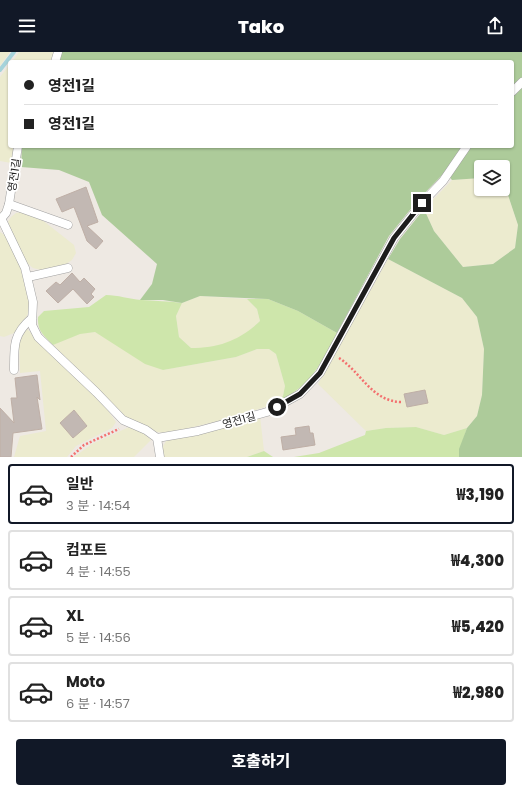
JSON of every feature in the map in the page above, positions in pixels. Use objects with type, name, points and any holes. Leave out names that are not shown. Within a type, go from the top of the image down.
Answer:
[{"type":"lane","points":[[514,90],[522,82]]},
{"type":"lane","name":"영전1길","points":[[18,148],[10,204],[1,219],[20,256],[28,277],[33,306],[32,318],[34,330],[38,337],[123,420],[146,430],[156,438],[198,431],[267,412],[286,403],[311,384],[320,373],[394,238],[422,203],[443,181],[466,148]]},
{"type":"lane","name":"영전1길","points":[[10,204],[68,225]]},
{"type":"lane","points":[[28,277],[68,268]]},
{"type":"lane","points":[[14,370],[16,338],[19,331],[32,318]]},
{"type":"lane","points":[[156,438],[160,457]]},
{"type":"path","points":[[331,353],[350,365],[379,396],[386,400],[402,402]]},
{"type":"path","points":[[71,457],[84,445],[130,424]]},
{"type":"green space","points":[[0,52],[10,52],[0,66]]},
{"type":"green space","points":[[19,52],[54,52],[52,60],[13,60]]},
{"type":"green space","points":[[62,52],[522,52],[522,457],[459,457],[459,449],[467,428],[477,416],[482,395],[484,349],[477,317],[462,298],[388,259],[400,239],[424,209],[434,231],[463,267],[493,264],[515,248],[518,225],[508,196],[510,196],[510,160],[474,160],[474,178],[452,180],[445,172],[418,200],[389,236],[337,333],[298,311],[268,299],[200,296],[182,303],[163,300],[140,300],[152,284],[157,264],[102,215],[89,182],[59,170],[21,167],[22,148],[514,148],[514,60],[60,60]]},
{"type":"green space","points":[[8,67],[8,148],[14,148],[11,163],[0,161],[0,77]]},
{"type":"green space","points":[[474,178],[474,196],[508,196],[518,225],[515,248],[493,264],[463,267],[434,231],[424,209],[452,180]]},
{"type":"green space","points":[[21,212],[41,219],[74,245],[76,253],[72,260],[66,264],[41,270],[33,268],[27,263],[8,222],[16,213]]},
{"type":"green space","points":[[0,232],[6,236],[19,261],[30,307],[27,316],[14,333],[4,337],[0,336]]},
{"type":"green space","points":[[388,259],[462,298],[477,317],[484,349],[482,395],[477,416],[467,428],[444,435],[416,427],[386,428],[366,431],[318,384]]},
{"type":"green space","points":[[106,295],[141,300],[182,303],[176,316],[179,337],[191,348],[201,348],[228,342],[245,333],[260,321],[257,309],[247,299],[268,299],[298,311],[337,333],[313,374],[298,390],[275,404],[283,396],[285,386],[276,354],[269,349],[257,349],[236,357],[163,370],[145,364],[95,332],[80,334],[53,345],[40,330],[38,317],[44,311],[89,307]]},
{"type":"green space","points":[[200,296],[247,299],[257,309],[260,321],[248,332],[230,343],[207,348],[191,348],[179,337],[176,316],[182,303]]},
{"type":"green space","points":[[27,329],[102,402],[116,422],[112,428],[76,446],[67,457],[14,457],[20,436],[46,431],[40,371],[20,373],[19,342],[24,330]]},
{"type":"green space","points":[[95,332],[163,370],[236,357],[257,349],[269,349],[276,354],[285,386],[283,396],[275,404],[227,419],[168,433],[157,432],[129,420],[53,345],[80,333]]},
{"type":"green space","points":[[260,416],[264,451],[247,457],[162,457],[162,448],[166,441]]},
{"type":"green space","points":[[129,427],[144,433],[151,440],[134,457],[74,457],[92,444]]},
{"type":"green space","points":[[416,427],[444,435],[467,428],[459,457],[294,457],[319,453],[365,435],[366,431],[386,428]]},
{"type":"green space","points":[[264,451],[273,457],[247,457]]},
{"type":"building","points":[[86,187],[98,222],[87,226],[103,241],[96,249],[87,241],[74,207],[62,212],[56,199]]},
{"type":"building","points":[[72,273],[80,282],[84,278],[95,289],[91,294],[94,297],[87,304],[73,289],[58,303],[46,291],[56,282],[60,285]]},
{"type":"building","points":[[37,375],[40,400],[37,397],[42,429],[13,433],[11,457],[0,457],[0,408],[14,423],[11,398],[17,398],[15,378]]},
{"type":"building","points":[[425,390],[428,403],[407,407],[404,394]]},
{"type":"building","points":[[74,410],[87,426],[73,438],[60,423]]},
{"type":"building","points":[[309,426],[310,433],[313,433],[315,445],[283,450],[281,437],[296,435],[295,428]]},
{"type":"waterway","points":[[0,70],[14,52]]},
{"type":"route","points":[[277,407],[300,394],[320,373],[394,238],[422,203]]}]
